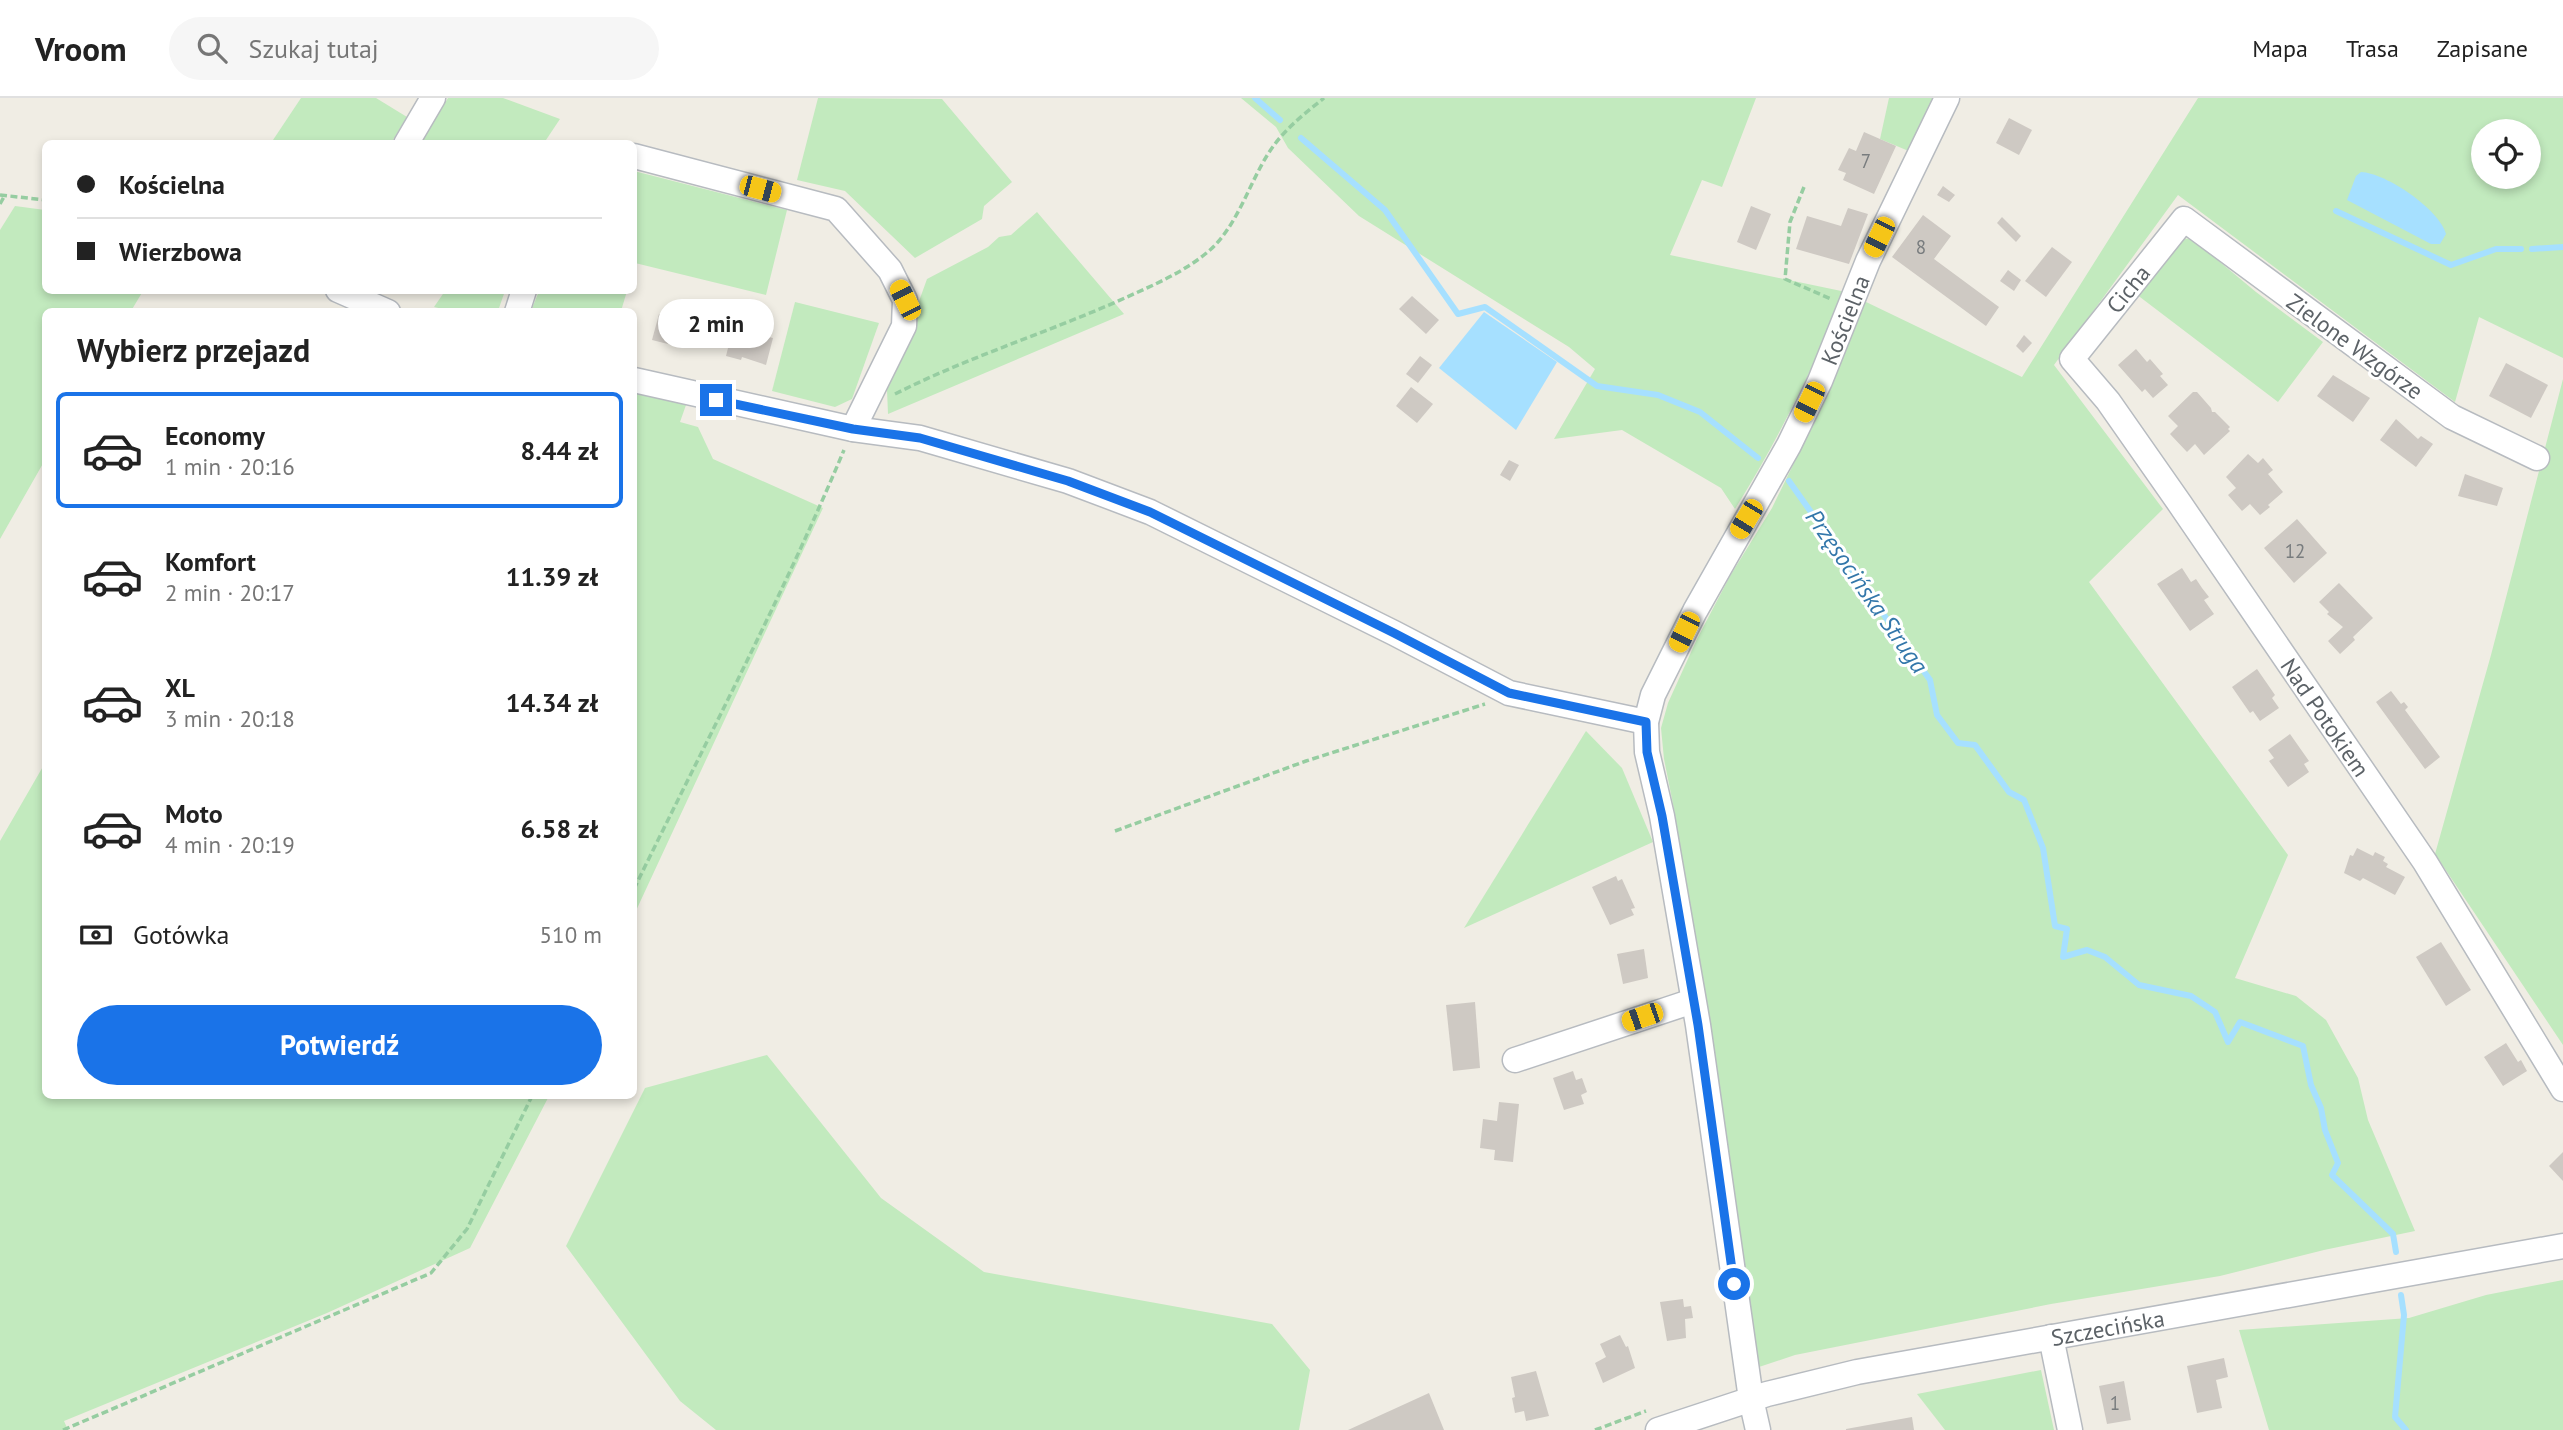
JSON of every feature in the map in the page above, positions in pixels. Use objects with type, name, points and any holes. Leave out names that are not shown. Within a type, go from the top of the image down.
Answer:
[{"type":"street","points":[[408,140],[433,98]]},
{"type":"street","name":"Kościelna","points":[[1758,1430],[1751,1399],[1693,1001],[1662,816],[1647,752],[1646,722],[1653,695],[1695,611],[1789,445],[1820,381],[1868,261],[1947,98]]},
{"type":"street","points":[[637,157],[836,209],[890,270],[905,300],[904,326],[853,429]]},
{"type":"street","name":"Cicha","points":[[2072,359],[2184,219]]},
{"type":"street","name":"Zielone Wzgórze","points":[[2184,219],[2452,417],[2536,458]]},
{"type":"street","points":[[347,294],[379,308]]},
{"type":"street","name":"Nad Potokiem","points":[[2072,359],[2108,401],[2156,469],[2425,862],[2563,1089]]},
{"type":"street","points":[[637,381],[853,429],[920,438],[1068,481],[1150,512],[1509,693],[1646,722]]},
{"type":"street","points":[[1515,1060],[1693,1001]]},
{"type":"street","name":"Szczecińska","points":[[1658,1430],[1751,1399],[1857,1372],[2563,1246]]},
{"type":"street","points":[[2051,1338],[2070,1430]]},
{"type":"path","points":[[895,394],[928,378],[1103,308],[1192,264],[1213,248],[1227,229],[1267,155],[1284,131],[1324,98]]},
{"type":"path","points":[[1804,187],[1790,222],[1785,278],[1849,307]]},
{"type":"path","points":[[0,204],[3,195],[42,200]]},
{"type":"path","points":[[637,883],[719,720],[822,503],[853,429]]},
{"type":"path","points":[[1115,831],[1306,761],[1487,704],[1509,693]]},
{"type":"path","points":[[63,1430],[432,1273],[467,1228],[532,1099]]},
{"type":"green space","points":[[301,98],[376,98],[407,117],[393,140],[273,140]]},
{"type":"green space","points":[[448,98],[503,98],[560,119],[546,140],[422,140]]},
{"type":"green space","points":[[818,98],[942,99],[1012,182],[984,206],[982,219],[915,258],[845,191],[797,180]]},
{"type":"green space","points":[[1241,98],[1756,98],[1722,187],[1702,180],[1670,255],[1846,292],[1795,402],[1735,509],[1721,488],[1622,430],[1554,439],[1595,369],[1569,347],[1359,216],[1288,148],[1276,127]]},
{"type":"green space","points":[[1889,98],[1935,98],[1911,152],[1880,139]]},
{"type":"green space","points":[[2198,98],[2563,98],[2563,358],[2479,317],[2455,402],[2178,195],[2054,365],[2163,509],[2089,582],[2288,855],[2235,978],[2296,996],[2326,1020],[2358,1078],[2368,1120],[2415,1231],[2220,1276],[2051,1304],[1795,1355],[1759,1367],[1721,1101],[1661,728],[1668,703],[1697,639],[1730,576],[1772,508],[1793,465],[1834,376],[1864,301],[2022,377]]},
{"type":"green space","points":[[637,172],[787,210],[766,295],[637,263]]},
{"type":"green space","points":[[15,206],[42,210],[42,294],[141,294],[133,308],[42,308],[42,465],[0,539],[0,230]]},
{"type":"green space","points":[[1037,212],[1124,314],[888,414],[887,390],[927,279],[988,247],[999,237],[1011,235]]},
{"type":"green space","points":[[2191,238],[2256,292],[2323,342],[2278,402],[2136,294],[2172,241]]},
{"type":"green space","points":[[443,294],[504,294],[499,308],[434,307]]},
{"type":"green space","points":[[537,294],[626,294],[622,308],[532,308]]},
{"type":"green space","points":[[795,302],[879,323],[852,399],[835,407],[772,391]]},
{"type":"green space","points":[[2563,379],[2563,1045],[2435,854],[2491,655]]},
{"type":"green space","points":[[637,393],[686,405],[680,422],[698,427],[713,459],[823,508],[637,909]]},
{"type":"green space","points":[[1586,731],[1622,768],[1653,842],[1464,928]]},
{"type":"green space","points":[[42,768],[42,1099],[547,1099],[470,1248],[327,1313],[64,1421],[68,1430],[0,1430],[0,841]]},
{"type":"green space","points":[[767,1055],[881,1198],[984,1272],[1272,1324],[1310,1370],[1299,1430],[716,1430],[680,1401],[566,1246],[645,1088]]},
{"type":"green space","points":[[2563,1280],[2563,1430],[2269,1430],[2239,1330],[2409,1318],[2486,1295]]},
{"type":"green space","points":[[2041,1370],[2054,1430],[1945,1430],[1917,1394]]},
{"type":"water","points":[[2361,172],[2397,185],[2423,204],[2441,224],[2446,234],[2440,244],[2431,244],[2347,200],[2356,176]]},
{"type":"water","points":[[1484,312],[1557,362],[1516,430],[1439,368]]},
{"type":"building","points":[[2009,118],[2032,130],[2019,155],[1996,143]]},
{"type":"building","points":[[1864,132],[1896,146],[1874,194],[1843,180],[1846,173],[1838,170],[1849,148],[1856,151]]},
{"type":"building","points":[[1943,186],[1955,195],[1949,202],[1937,195]]},
{"type":"building","points":[[1751,206],[1771,214],[1756,250],[1737,242]]},
{"type":"building","points":[[1848,208],[1868,214],[1849,264],[1796,249],[1807,216],[1841,226]]},
{"type":"building","points":[[1923,215],[1951,236],[1934,259],[1999,307],[1986,326],[1892,257]]},
{"type":"building","points":[[2002,217],[2021,236],[2016,242],[1997,223]]},
{"type":"building","points":[[2052,247],[2072,262],[2046,297],[2025,281]]},
{"type":"building","points":[[2008,270],[2021,280],[2014,291],[2000,281]]},
{"type":"building","points":[[1412,296],[1439,320],[1426,334],[1399,309]]},
{"type":"building","points":[[659,314],[690,322],[684,348],[652,340]]},
{"type":"building","points":[[733,328],[773,338],[766,365],[742,357],[741,360],[726,356]]},
{"type":"building","points":[[2024,335],[2032,343],[2023,353],[2016,346]]},
{"type":"building","points":[[2136,349],[2147,362],[2150,359],[2163,374],[2160,376],[2168,385],[2153,398],[2145,389],[2142,392],[2118,365]]},
{"type":"building","points":[[1420,356],[1432,365],[1418,383],[1406,374]]},
{"type":"building","points":[[2506,363],[2548,385],[2531,418],[2489,396]]},
{"type":"building","points":[[2333,375],[2370,398],[2353,422],[2317,396]]},
{"type":"building","points":[[1411,387],[1433,404],[1417,423],[1396,406]]},
{"type":"building","points":[[2193,392],[2197,392],[2212,412],[2230,427],[2230,431],[2204,455],[2195,444],[2187,452],[2170,434],[2178,426],[2168,416]]},
{"type":"building","points":[[2396,419],[2418,439],[2421,436],[2433,444],[2416,467],[2380,440]]},
{"type":"building","points":[[2248,454],[2258,463],[2263,458],[2273,470],[2268,474],[2283,492],[2260,515],[2250,504],[2242,511],[2228,495],[2236,488],[2226,477]]},
{"type":"building","points":[[1509,460],[1519,465],[1510,481],[1500,475]]},
{"type":"building","points":[[2465,474],[2503,488],[2497,506],[2458,496]]},
{"type":"building","points":[[2297,519],[2327,553],[2294,583],[2264,548]]},
{"type":"building","points":[[2182,568],[2191,582],[2196,579],[2209,597],[2204,600],[2214,614],[2190,631],[2157,584]]},
{"type":"building","points":[[2339,583],[2373,618],[2340,654],[2328,641],[2343,627],[2327,614],[2329,612],[2319,602]]},
{"type":"building","points":[[2257,669],[2275,695],[2272,698],[2279,708],[2260,721],[2253,711],[2250,713],[2232,687]]},
{"type":"building","points":[[2391,691],[2401,704],[2404,702],[2408,707],[2405,710],[2440,757],[2425,769],[2376,702]]},
{"type":"building","points":[[2290,734],[2309,761],[2304,764],[2309,772],[2288,787],[2269,761],[2274,758],[2268,750]]},
{"type":"building","points":[[2357,848],[2373,856],[2375,852],[2385,857],[2383,861],[2388,864],[2386,867],[2405,877],[2395,895],[2363,878],[2360,881],[2344,873],[2350,855],[2353,856]]},
{"type":"building","points":[[1616,876],[1618,881],[1622,879],[1635,908],[1631,909],[1634,915],[1610,925],[1592,887]]},
{"type":"building","points":[[2441,942],[2471,990],[2446,1006],[2416,957]]},
{"type":"building","points":[[1644,949],[1648,978],[1623,984],[1617,954]]},
{"type":"building","points":[[1475,1002],[1480,1068],[1453,1071],[1446,1005]]},
{"type":"building","points":[[2506,1043],[2527,1071],[2503,1086],[2484,1057]]},
{"type":"building","points":[[1573,1071],[1576,1080],[1582,1078],[1587,1092],[1581,1095],[1584,1104],[1564,1110],[1553,1078]]},
{"type":"building","points":[[1499,1102],[1519,1104],[1513,1162],[1494,1160],[1495,1150],[1480,1148],[1483,1119],[1497,1121]]},
{"type":"building","points":[[2563,1152],[2563,1181],[2549,1166]]},
{"type":"building","points":[[1683,1299],[1684,1307],[1691,1306],[1693,1318],[1685,1319],[1686,1338],[1667,1341],[1660,1302]]},
{"type":"building","points":[[1620,1335],[1626,1347],[1628,1346],[1635,1368],[1603,1383],[1595,1363],[1606,1357],[1600,1344]]},
{"type":"building","points":[[2224,1358],[2228,1377],[2216,1380],[2222,1408],[2197,1413],[2187,1366]]},
{"type":"building","points":[[1536,1371],[1549,1416],[1526,1421],[1524,1411],[1515,1413],[1511,1377]]},
{"type":"building","points":[[2124,1381],[2131,1420],[2107,1424],[2099,1386]]},
{"type":"building","points":[[1429,1393],[1444,1430],[1348,1430]]},
{"type":"building","points":[[1912,1417],[1914,1430],[1846,1430],[1846,1429]]},
{"type":"waterway","name":"Przęsocińska Struga","points":[[1255,98],[1280,120]]},
{"type":"waterway","name":"Przęsocińska Struga","points":[[1301,138],[1385,210],[1458,314],[1485,307],[1597,386],[1658,395],[1700,412],[1758,458]]},
{"type":"waterway","points":[[2336,211],[2451,265],[2496,249],[2521,249]]},
{"type":"waterway","points":[[2532,249],[2563,247]]},
{"type":"waterway","name":"Przęsocińska Struga","points":[[1789,481],[1930,680],[1937,715],[1958,743],[1975,745],[2009,792],[2024,800],[2043,848],[2055,926],[2067,929],[2063,957],[2087,950],[2105,957],[2139,985],[2191,996],[2215,1012],[2228,1042],[2240,1022],[2303,1046],[2311,1085],[2338,1163],[2332,1175],[2393,1234],[2396,1252]]},
{"type":"waterway","name":"Przęsocińska Struga","points":[[2401,1295],[2404,1315],[2395,1417],[2406,1430]]},
{"type":"route","points":[[716,400],[853,429],[920,438],[1068,481],[1150,512],[1509,693],[1646,722],[1647,752],[1662,816],[1698,1025],[1734,1284]]}]
